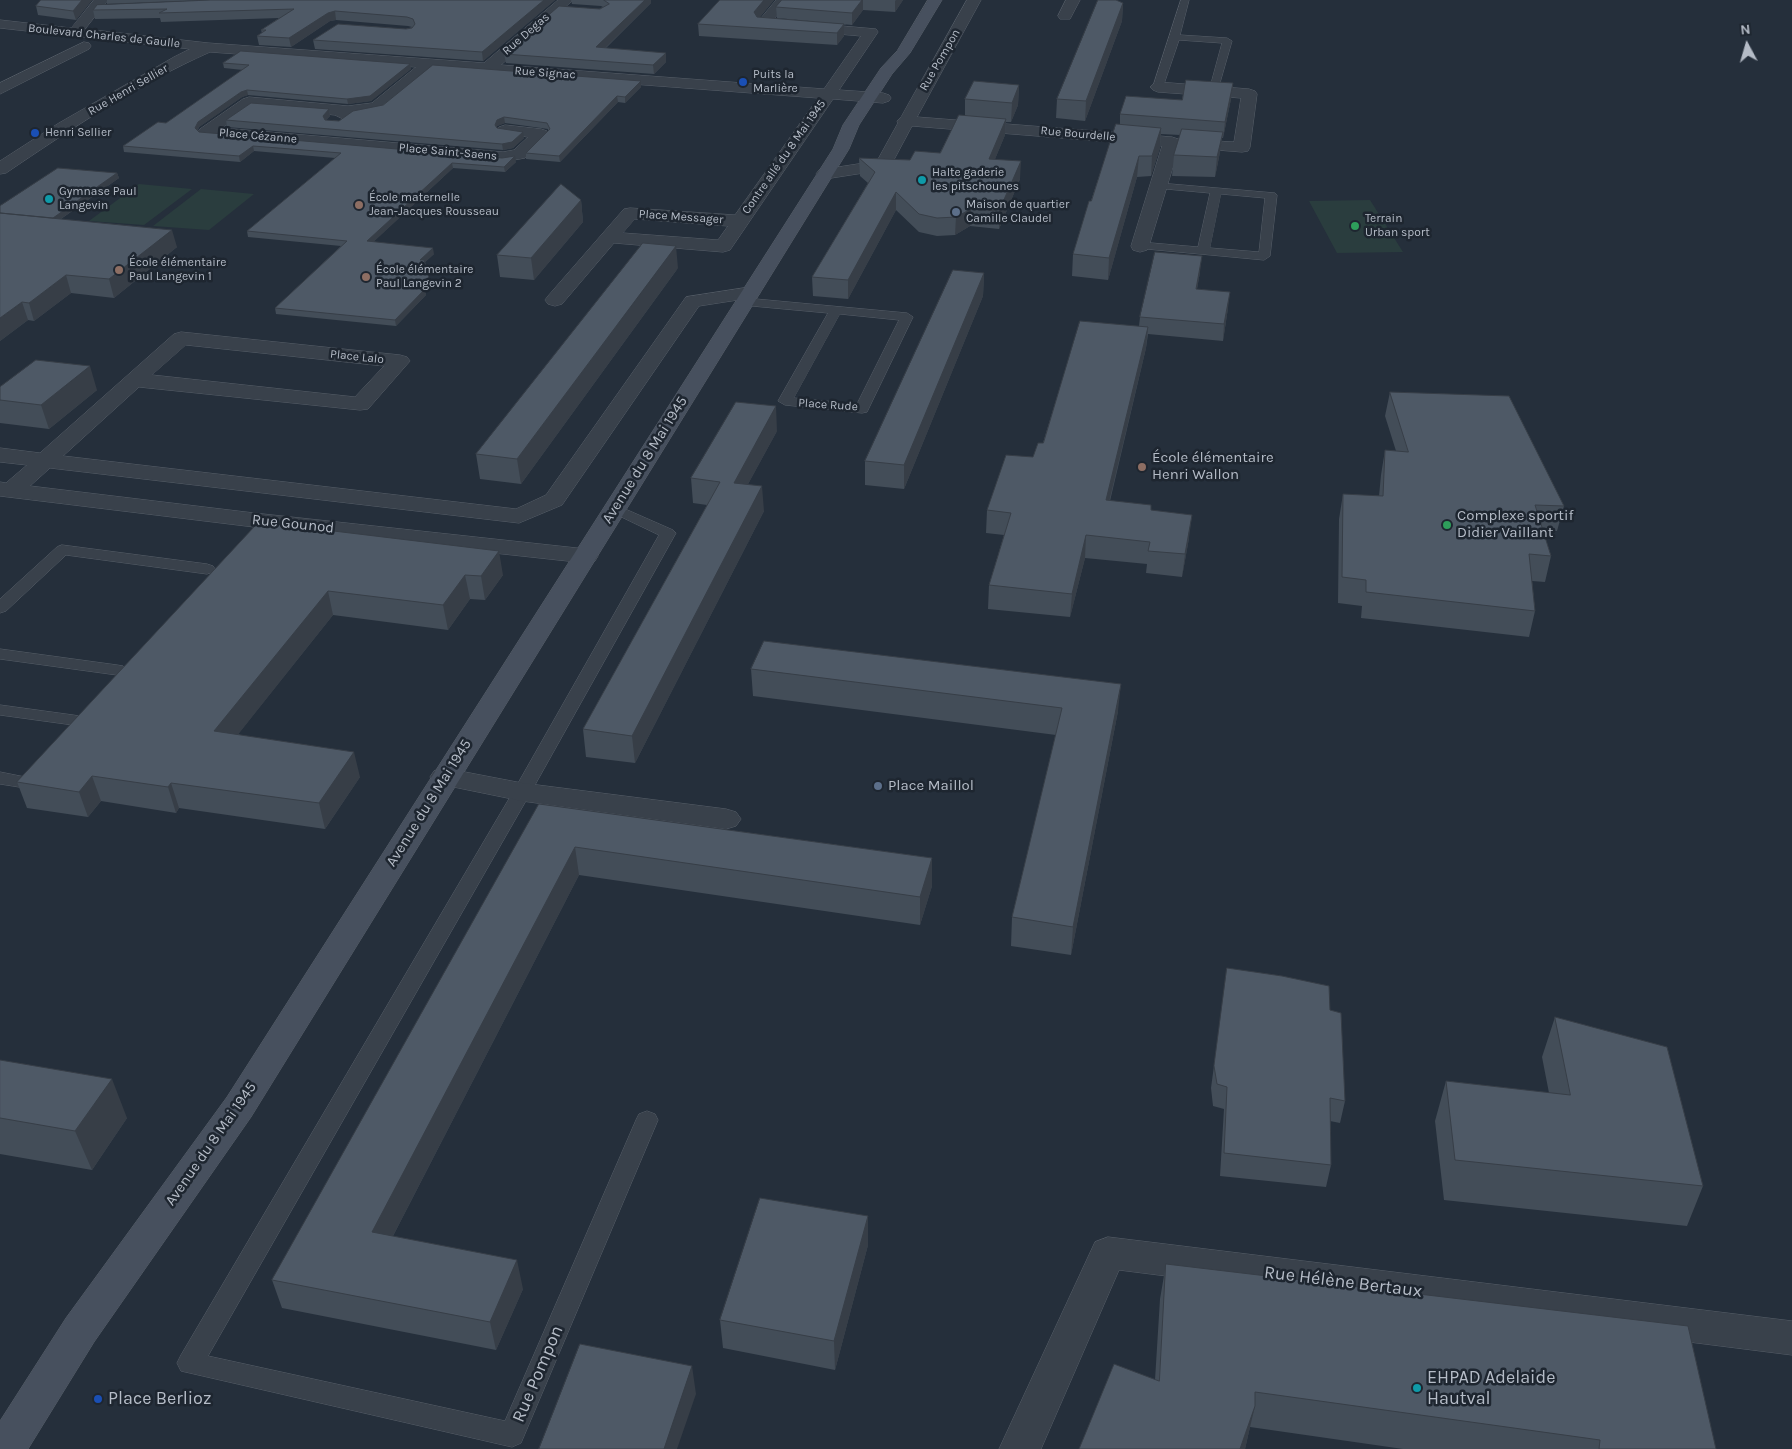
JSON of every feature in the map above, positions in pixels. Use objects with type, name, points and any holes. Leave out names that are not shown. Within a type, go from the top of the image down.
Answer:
[{"type":"main road","name":"Avenue du 8 Mai 1945","points":[[5,1449],[80,1330],[239,1107],[444,777],[616,509],[825,174],[841,149],[866,126],[876,98],[900,72],[903,53],[935,0]]},
{"type":"street","name":"Contre allé du 8 Mai 1945","points":[[740,221],[872,32],[763,24],[783,0]]},
{"type":"street","name":"Rue Pompon","points":[[825,174],[882,165],[974,0]]},
{"type":"street","points":[[1065,16],[1073,0]]},
{"type":"street","points":[[75,32],[99,6]]},
{"type":"street","name":"Rue Degas","points":[[487,69],[565,6]]},
{"type":"street","name":"Boulevard Charles de Gaulle","points":[[0,24],[208,47]]},
{"type":"street","points":[[292,54],[314,40]]},
{"type":"street","points":[[0,89],[84,46]]},
{"type":"street","name":"Rue Signac","points":[[208,47],[876,98]]},
{"type":"street","name":"Rue Henri Sellier","points":[[0,169],[65,126],[179,60],[208,47]]},
{"type":"street","points":[[311,140],[348,111],[377,107],[428,65]]},
{"type":"street","points":[[1158,87],[1214,91]]},
{"type":"street","name":"Rue Bourdelle","points":[[905,121],[1242,147],[1249,94],[1214,91]]},
{"type":"street","name":"Place Cézanne","points":[[311,140],[206,132],[249,102],[348,111]]},
{"type":"street","name":"Place Saint-Saens","points":[[311,140],[504,157],[519,154],[541,134],[505,130]]},
{"type":"street","points":[[1140,246],[1172,142]]},
{"type":"street","name":"Place Messager","points":[[556,300],[630,213],[740,221]]},
{"type":"street","name":"Place Messager","points":[[610,237],[723,246],[740,221]]},
{"type":"street","points":[[0,456],[519,516],[554,500],[693,301],[747,297]]},
{"type":"street","name":"Place Lalo","points":[[6,490],[44,460],[181,338],[400,361],[360,404],[135,380]]},
{"type":"street","name":"Rue Gounod","points":[[6,490],[254,520],[586,556]]},
{"type":"street","points":[[444,777],[522,792],[726,819]]},
{"type":"street","name":"Rue Hélène Bertaux","points":[[1020,1449],[1108,1253],[1792,1338]]},
{"type":"lane","points":[[1158,87],[1176,37],[1185,0]]},
{"type":"lane","points":[[1176,37],[1227,41],[1214,91]]},
{"type":"lane","points":[[1140,246],[1264,256],[1271,194],[1159,186]]},
{"type":"lane","points":[[1203,251],[1216,190]]},
{"type":"lane","name":"Place Rude","points":[[747,297],[836,310],[907,317],[862,410],[785,402],[836,310]]},
{"type":"lane","points":[[522,792],[668,532],[616,509]]},
{"type":"lane","points":[[0,608],[62,550],[207,569]]},
{"type":"lane","points":[[0,654],[117,670]]},
{"type":"lane","points":[[0,710],[73,720]]},
{"type":"lane","points":[[0,778],[18,781]]},
{"type":"lane","name":"Rue Pompon","points":[[522,792],[190,1363],[512,1435],[647,1120]]},
{"type":"shaded area","points":[[139,184],[192,189],[144,225],[89,221]]},
{"type":"shaded area","points":[[201,189],[254,194],[209,230],[153,226]]},
{"type":"shaded area","name":"Terrain Urban sport","points":[[1370,200],[1403,252],[1337,253],[1309,201]]},
{"type":"building","points":[[41,0],[82,0],[73,11],[36,6]]},
{"type":"building","points":[[211,0],[544,0],[482,52],[313,40],[338,24],[412,28],[415,24],[413,19],[407,17],[335,11],[328,13],[289,38],[257,36],[266,30],[261,30],[294,9],[159,13],[167,9],[93,10],[97,5]]},
{"type":"building","points":[[604,0],[645,0],[596,47],[666,53],[653,65],[504,54],[559,6],[600,9],[609,4]]},
{"type":"building","points":[[720,0],[764,0],[754,12],[757,17],[844,24],[837,33],[698,24]]},
{"type":"building","points":[[782,0],[862,0],[852,13],[776,7]]},
{"type":"building","points":[[1098,0],[1116,0],[1123,3],[1086,101],[1057,99]]},
{"type":"building","points":[[241,51],[410,64],[370,96],[347,99],[247,90],[241,92],[198,122],[195,128],[199,132],[502,158],[515,156],[504,167],[452,163],[367,241],[433,248],[420,260],[424,260],[430,282],[424,285],[425,289],[395,320],[275,308],[347,241],[247,231],[341,153],[253,146],[239,156],[123,146],[158,122],[166,123],[249,65],[223,63]]},
{"type":"building","points":[[433,65],[641,81],[625,97],[617,96],[559,156],[526,153],[550,129],[547,123],[504,117],[497,120],[495,125],[497,128],[523,132],[512,142],[502,144],[226,120],[251,103],[329,109],[323,116],[325,120],[339,121],[353,111],[383,105]]},
{"type":"building","points":[[1186,80],[1233,83],[1225,122],[1120,114],[1126,96],[1182,100]]},
{"type":"building","points":[[974,81],[1019,85],[1012,103],[965,99]]},
{"type":"building","points":[[959,115],[1006,119],[989,159],[1021,161],[999,211],[971,209],[956,217],[937,218],[919,214],[896,192],[848,280],[812,277],[875,172],[859,158],[910,160],[915,151],[940,153]]},
{"type":"building","points":[[1116,124],[1161,128],[1152,156],[1139,156],[1109,258],[1073,254],[1089,201],[1091,201]]},
{"type":"building","points":[[1182,129],[1223,132],[1217,157],[1174,155]]},
{"type":"building","name":"Gymnase Paul Langevin","points":[[58,168],[117,173],[53,218],[0,213],[0,206]]},
{"type":"building","points":[[561,184],[581,200],[531,258],[497,255]]},
{"type":"building","points":[[0,213],[172,230],[109,279],[66,275],[29,303],[22,302],[0,318]]},
{"type":"building","points":[[643,243],[676,246],[517,459],[476,454]]},
{"type":"building","points":[[1155,252],[1202,256],[1196,289],[1230,292],[1224,324],[1140,317]]},
{"type":"building","points":[[953,270],[984,273],[904,465],[865,461]]},
{"type":"building","points":[[1080,321],[1148,327],[1106,500],[1151,505],[1151,510],[1192,515],[1185,554],[1148,551],[1150,542],[1086,535],[1072,594],[989,585],[1011,513],[987,510],[1006,455],[1033,457],[1038,443],[1043,443]]},
{"type":"building","points":[[36,360],[90,366],[41,405],[0,400],[0,387]]},
{"type":"building","name":"Complexe sportif Didier Vaillant","points":[[1390,392],[1509,396],[1564,506],[1535,505],[1551,556],[1529,554],[1535,611],[1366,592],[1366,580],[1342,577],[1343,494],[1383,496],[1385,450],[1408,452]]},
{"type":"building","points":[[736,402],[776,406],[734,483],[762,486],[632,736],[583,729],[720,482],[691,478]]},
{"type":"building","points":[[259,522],[499,551],[481,576],[465,575],[443,605],[328,591],[214,731],[354,752],[319,803],[171,783],[168,787],[92,776],[79,792],[17,782]]},
{"type":"building","points":[[764,641],[1121,684],[1073,927],[1012,917],[1062,708],[751,669]]},
{"type":"building","points":[[539,804],[932,858],[920,897],[575,847],[372,1232],[517,1260],[490,1322],[272,1280]]},
{"type":"building","points":[[1227,968],[1282,976],[1329,986],[1330,1010],[1341,1013],[1345,1101],[1330,1098],[1331,1165],[1224,1153],[1227,1087],[1217,1084],[1214,1066]]},
{"type":"building","points":[[1555,1017],[1667,1047],[1703,1186],[1455,1160],[1446,1081],[1570,1095]]},
{"type":"building","points":[[0,1060],[112,1079],[75,1131],[0,1118]]},
{"type":"building","points":[[760,1198],[868,1216],[834,1341],[720,1320]]},
{"type":"building","name":"EHPAD Adelaide Hautval","points":[[1166,1264],[1688,1326],[1716,1449],[1599,1449],[1600,1440],[1255,1392],[1255,1406],[1240,1449],[1079,1449],[1114,1364],[1159,1381]]},
{"type":"building","points":[[580,1344],[692,1366],[664,1449],[539,1449]]},
{"type":"place","name":"Puits la Marlière","points":[[743,82]]},
{"type":"place","name":"Henri Sellier","points":[[35,133]]},
{"type":"place","name":"Halte gaderie les pitschounes","points":[[922,180]]},
{"type":"place","name":"Gymnase Paul Langevin","points":[[49,199]]},
{"type":"place","name":"École maternelle Jean-Jacques Rousseau","points":[[359,205]]},
{"type":"place","name":"Maison de quartier Camille Claudel","points":[[956,212]]},
{"type":"place","name":"Terrain Urban sport","points":[[1355,226]]},
{"type":"place","name":"École élémentaire Paul Langevin 1","points":[[119,270]]},
{"type":"place","name":"École élémentaire Paul Langevin 2","points":[[366,277]]},
{"type":"place","name":"École élémentaire Henri Wallon","points":[[1142,467]]},
{"type":"place","name":"Complexe sportif Didier Vaillant","points":[[1447,525]]},
{"type":"place","name":"Place Maillol","points":[[878,786]]},
{"type":"place","name":"EHPAD Adelaide Hautval","points":[[1417,1388]]},
{"type":"place","name":"Place Berlioz","points":[[98,1399]]}]
